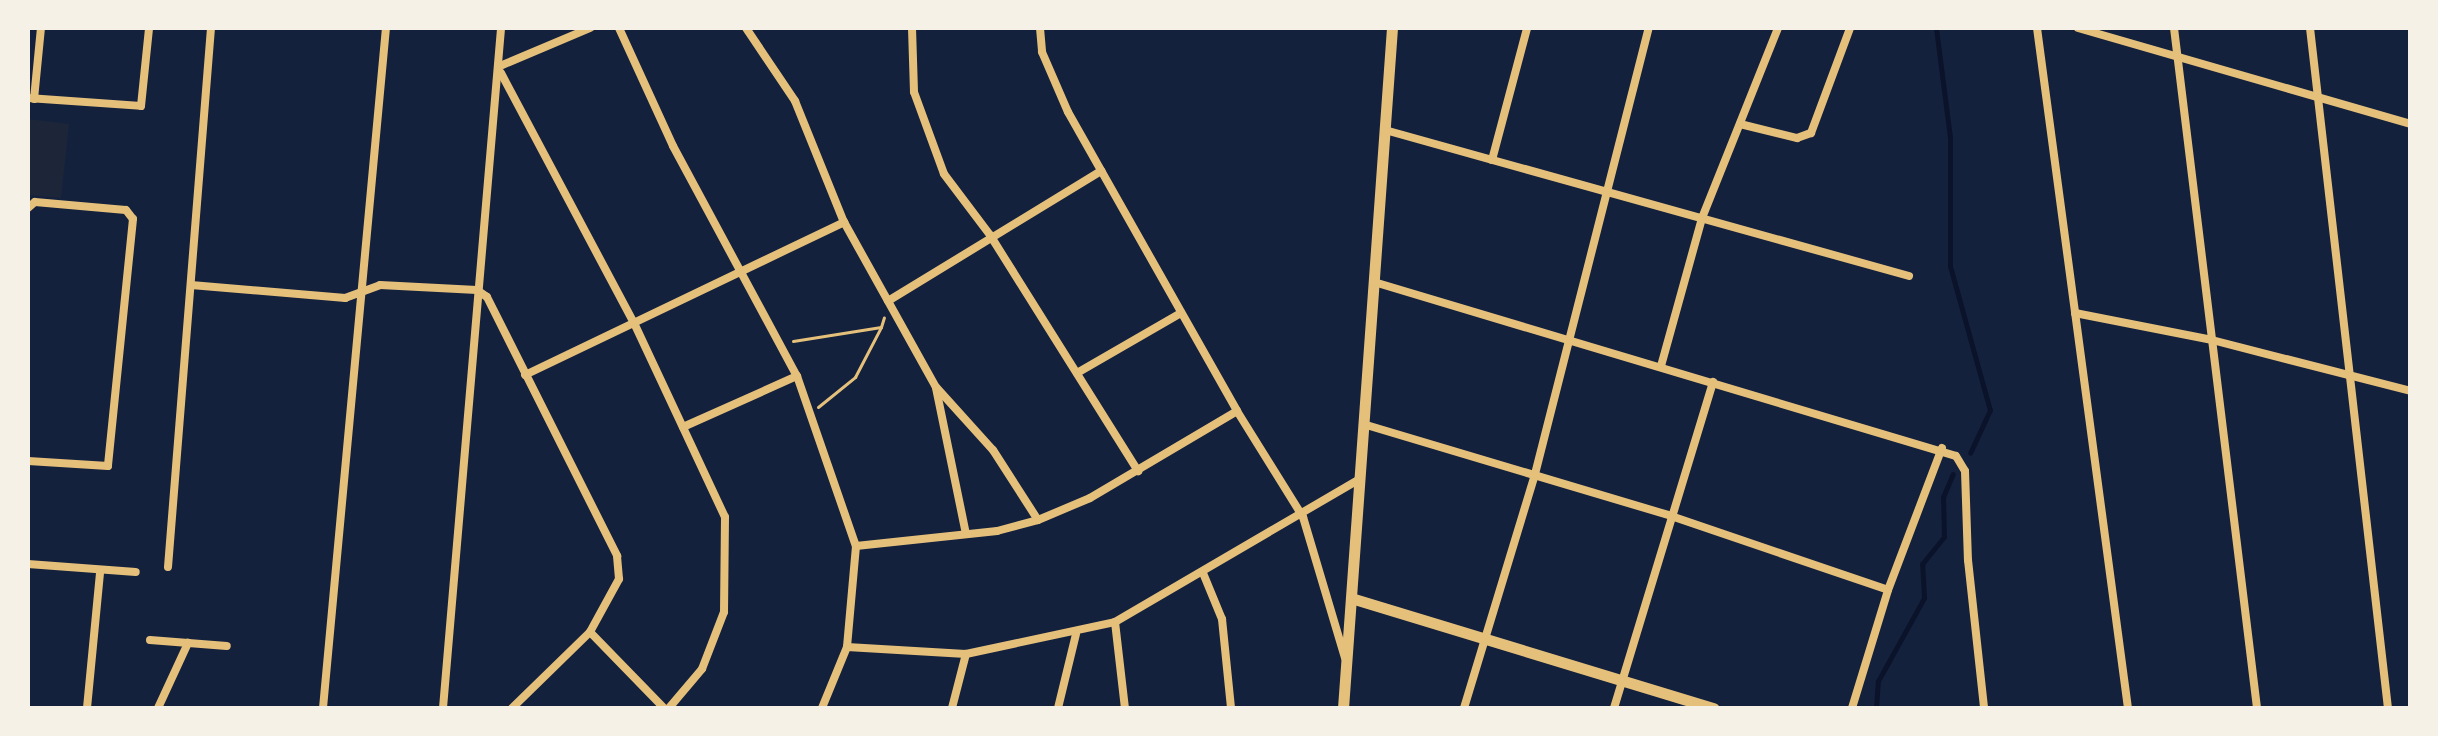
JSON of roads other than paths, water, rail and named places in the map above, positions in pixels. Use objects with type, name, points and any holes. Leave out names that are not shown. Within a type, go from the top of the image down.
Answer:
[{"type":"street","points":[[41,28],[31,98],[141,106],[149,28]]},
{"type":"street","points":[[168,567],[211,28]]},
{"type":"street","points":[[323,708],[386,28]]},
{"type":"street","points":[[443,708],[477,290],[500,70],[501,28]]},
{"type":"street","points":[[500,70],[590,28]]},
{"type":"street","points":[[619,28],[673,146],[797,376],[856,546],[847,647],[822,708]]},
{"type":"street","points":[[746,28],[795,101],[844,222],[936,387],[993,450],[1038,520]]},
{"type":"street","points":[[912,28],[914,92],[944,174],[990,235],[1138,471]]},
{"type":"street","points":[[1040,28],[1042,52],[1101,171],[1237,411],[1303,517],[1346,663]]},
{"type":"street","points":[[1343,708],[1392,28]]},
{"type":"street","points":[[1492,160],[1527,28]]},
{"type":"street","points":[[1464,708],[1535,474],[1649,28]]},
{"type":"street","points":[[1661,366],[1702,218],[1778,28]]},
{"type":"street","points":[[1740,124],[1797,138],[1811,133],[1850,28]]},
{"type":"street","points":[[2037,28],[2128,708]]},
{"type":"street","points":[[2078,28],[2410,124]]},
{"type":"street","points":[[2174,28],[2257,708]]},
{"type":"street","points":[[2310,28],[2388,708]]},
{"type":"street","points":[[500,70],[635,325],[725,517],[724,612],[702,669],[667,708],[590,632]]},
{"type":"street","points":[[1385,130],[1909,276]]},
{"type":"street","points":[[888,301],[990,235],[1101,171]]},
{"type":"street","points":[[28,461],[108,466],[133,219],[126,210],[29,206]]},
{"type":"street","points":[[525,375],[635,325],[844,222]]},
{"type":"street","points":[[1374,282],[1942,448],[1956,456],[1965,471],[1968,560],[1984,708]]},
{"type":"street","points":[[191,285],[345,298],[380,285],[477,290],[487,297],[617,556],[619,579],[590,632],[512,708]]},
{"type":"street","points":[[1077,373],[1181,313]]},
{"type":"street","points":[[2075,313],[2212,340],[2410,391]]},
{"type":"street","points":[[683,427],[797,376]]},
{"type":"street","points":[[1614,708],[1713,382]]},
{"type":"street","points":[[936,387],[966,534]]},
{"type":"street","points":[[856,546],[966,534],[1038,520],[1138,471],[1237,411]]},
{"type":"street","points":[[1363,424],[1671,516],[1888,590]]},
{"type":"street","points":[[1852,708],[1888,590],[1942,448]]},
{"type":"street","points":[[847,647],[966,654],[1076,634],[1115,622],[1303,517],[1360,479]]},
{"type":"street","points":[[28,564],[100,572],[136,572]]},
{"type":"street","points":[[87,708],[100,572]]},
{"type":"street","points":[[1203,573],[1222,619],[1231,708]]},
{"type":"street","points":[[1351,598],[1714,708]]},
{"type":"street","points":[[1115,622],[1125,708]]},
{"type":"street","points":[[1058,708],[1076,634]]},
{"type":"street","points":[[150,640],[227,646]]},
{"type":"street","points":[[158,708],[188,643]]},
{"type":"street","points":[[952,708],[966,654]]},
{"type":"waterway","points":[[1936,28],[1950,137],[1950,266],[1990,410],[1970,453]]},
{"type":"waterway","points":[[1876,708],[1878,681],[1924,598],[1922,564],[1944,537],[1943,497],[1953,474]]}]
